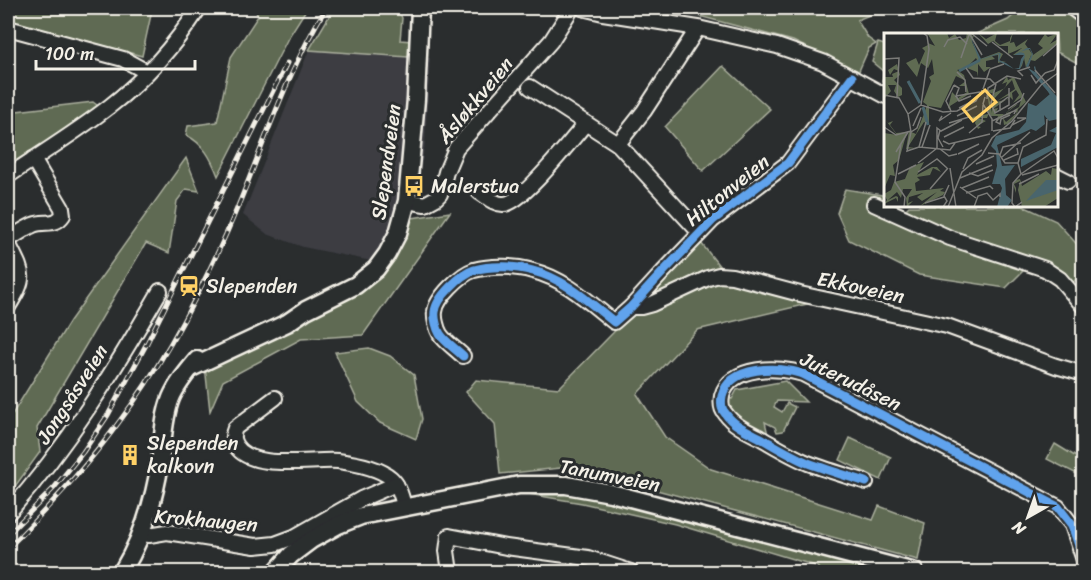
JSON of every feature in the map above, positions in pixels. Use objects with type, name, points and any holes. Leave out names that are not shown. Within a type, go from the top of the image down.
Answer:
[{"type":"main road","name":"Slependveien","points":[[122,573],[142,533],[158,474],[170,401],[177,386],[203,353],[226,339],[283,316],[306,310],[356,285],[376,269],[394,241],[407,201],[416,98],[420,8]]},
{"type":"main road","name":"Tanumveien","points":[[276,573],[301,548],[338,525],[361,516],[519,485],[566,485],[611,493],[915,573]]},
{"type":"street","points":[[8,176],[110,106],[176,41],[199,8]]},
{"type":"street","name":"Åsløkkveien","points":[[407,201],[424,204],[440,194],[456,148],[551,41],[572,8]]},
{"type":"street","points":[[582,8],[698,28],[802,53],[852,76],[884,95]]},
{"type":"street","points":[[1072,8],[1083,17]]},
{"type":"street","points":[[8,28],[123,58],[147,72]]},
{"type":"street","points":[[618,144],[644,111],[698,28]]},
{"type":"street","name":"Hiltonveien","points":[[463,356],[440,334],[435,312],[438,303],[462,276],[480,269],[519,268],[556,279],[614,322],[713,220],[788,163],[852,76]]},
{"type":"street","name":"Hiltonveien","points":[[530,87],[618,144],[700,233]]},
{"type":"street","points":[[479,192],[498,203],[512,202],[537,180],[586,123]]},
{"type":"street","points":[[8,307],[22,280],[22,272],[8,242],[34,225],[52,224],[60,220],[63,215],[62,208],[33,159]]},
{"type":"street","points":[[874,204],[950,238],[1044,269],[1060,279],[1083,307]]},
{"type":"street","name":"Ekkoveien","points":[[631,307],[652,304],[719,274],[947,326],[1083,374]]},
{"type":"street","name":"Jongsåsveien","points":[[8,513],[70,435],[160,291]]},
{"type":"street","name":"Juterudåsen","points":[[866,482],[806,462],[740,427],[723,411],[721,400],[724,389],[733,378],[742,373],[786,369],[803,374],[1058,507],[1080,539],[1083,560]]},
{"type":"street","points":[[275,398],[235,428],[233,441],[244,455],[267,460],[338,461],[360,465],[390,477],[396,484],[404,507]]},
{"type":"street","name":"Krokhaugen","points":[[142,533],[149,535],[167,532],[255,546],[275,544],[294,537],[361,499],[396,484]]},
{"type":"street","points":[[450,573],[447,551],[449,536],[506,547],[588,558],[631,573]]},
{"type":"shaded area","points":[[309,50],[430,58],[425,144],[412,218],[386,264],[303,247],[267,234],[243,215]]},
{"type":"green space","points":[[8,8],[156,8],[152,10],[142,56],[8,20]]},
{"type":"green space","points":[[254,8],[307,8],[288,38],[218,176],[206,152],[186,135],[188,126],[217,122],[231,57],[258,16]]},
{"type":"green space","points":[[334,8],[398,8],[402,18],[400,40],[412,41],[408,57],[309,50]]},
{"type":"green space","points":[[685,8],[886,8],[857,20],[868,38],[876,44],[869,48],[858,73],[793,41],[684,12]]},
{"type":"green space","points":[[1022,8],[1068,8],[1083,23],[1083,66],[1058,53],[1058,33],[978,33],[1008,20]]},
{"type":"green space","points":[[878,43],[884,45],[884,72],[872,62]]},
{"type":"green space","points":[[723,66],[770,109],[703,171],[665,127]]},
{"type":"green space","points":[[93,102],[97,105],[97,109],[8,167],[8,112]]},
{"type":"green space","points":[[186,158],[199,191],[186,189],[177,201],[169,253],[146,243],[37,428],[40,452],[8,496],[8,421],[70,321]]},
{"type":"green space","points":[[845,189],[882,195],[884,207],[906,209],[908,207],[1025,207],[1056,221],[1083,251],[1083,269],[1069,289],[1025,269],[1006,288],[919,275],[849,240],[837,213]]},
{"type":"green space","points":[[450,212],[363,335],[301,339],[223,381],[210,411],[205,366],[364,284],[402,237],[412,218]]},
{"type":"green space","points":[[701,243],[732,282],[820,301],[697,330],[637,394],[665,437],[711,469],[873,520],[879,506],[925,523],[918,560],[571,467],[500,474],[495,424],[466,392],[476,380],[559,388]]},
{"type":"green space","points":[[369,348],[390,356],[414,375],[422,419],[416,439],[380,423],[358,402],[335,352]]},
{"type":"green space","points":[[785,381],[806,402],[777,401],[774,407],[782,412],[787,403],[795,407],[783,431],[777,432],[775,427],[765,422],[769,439],[747,428],[731,412],[727,397],[732,399],[737,390]]},
{"type":"green space","points":[[850,438],[891,457],[881,480],[840,460]]},
{"type":"green space","points":[[1055,444],[1083,461],[1083,477],[1047,459]]},
{"type":"green space","points":[[525,490],[588,496],[884,572],[823,572],[816,566],[675,524],[582,503],[522,493]]},
{"type":"railway","points":[[8,548],[93,456],[135,400],[165,354],[216,257],[284,90],[326,8]]},
{"type":"railway","points":[[8,534],[54,488],[83,452],[108,415],[147,343],[287,63]]},
{"type":"cycle path","points":[[463,356],[440,334],[435,314],[436,306],[444,294],[463,276],[474,270],[488,267],[512,267],[533,271],[566,285],[614,322],[713,220],[788,163],[852,77]]},
{"type":"cycle path","points":[[866,482],[802,460],[736,424],[728,417],[721,403],[727,386],[735,378],[756,370],[793,371],[803,374],[1058,507],[1072,525],[1084,560]]},
{"type":"place","name":"Malerstua","points":[[414,186]]},
{"type":"place","name":"Slependen","points":[[189,286]]},
{"type":"place","name":"Slependen kalkovn","points":[[130,455]]}]
